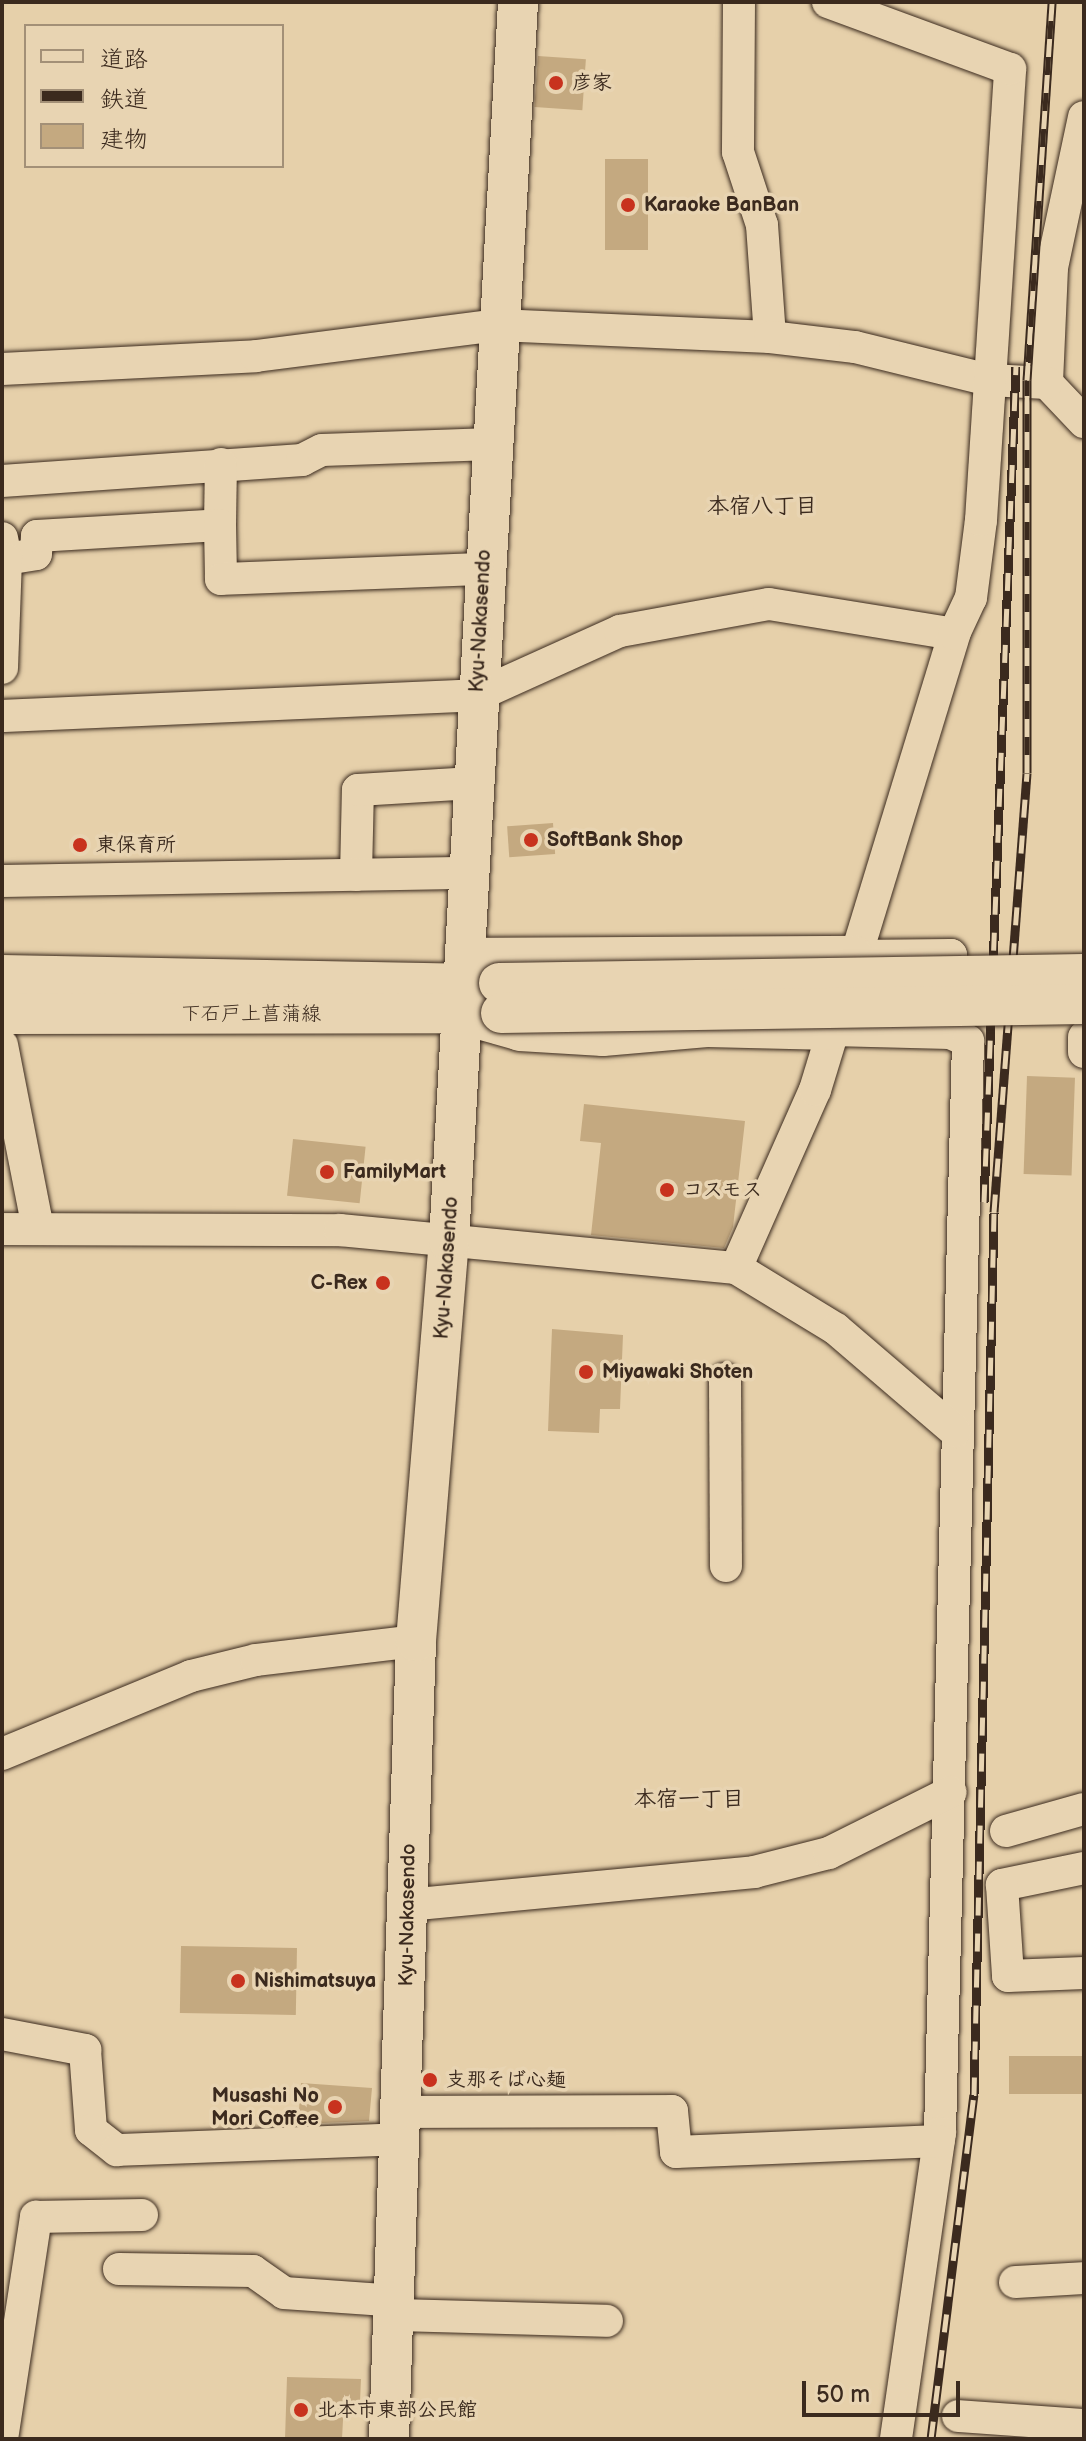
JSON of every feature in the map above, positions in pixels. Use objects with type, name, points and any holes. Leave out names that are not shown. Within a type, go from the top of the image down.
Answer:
[{"type":"main road","name":"Kyu-Nakasendo","points":[[389,2439],[404,2126],[407,1905],[416,1641],[449,1241],[478,990],[469,873],[483,569],[518,2]]},
{"type":"main road","points":[[478,990],[853,956]]},
{"type":"main road","points":[[478,990],[1084,974]]},
{"type":"main road","name":"下石戸上菖蒲線","points":[[2,975],[478,990]]},
{"type":"main road","points":[[478,990],[1084,1004]]},
{"type":"main road","points":[[478,990],[520,1031],[589,1035],[707,1027],[832,1030]]},
{"type":"main road","name":"下石戸上菖蒲線","points":[[2,1014],[478,990]]},
{"type":"street","points":[[739,2],[738,152],[762,225],[770,337]]},
{"type":"street","points":[[736,1268],[801,1129],[954,634],[971,598],[989,380],[1010,69],[828,2]]},
{"type":"street","points":[[1047,383],[1052,268],[1084,117]]},
{"type":"street","points":[[2,369],[256,356],[497,325],[770,337],[855,347],[989,380],[1047,383],[1084,422]]},
{"type":"street","points":[[2,481],[302,460],[322,450],[492,444]]},
{"type":"street","points":[[221,464],[221,579],[483,569]]},
{"type":"street","points":[[2,668],[4,549],[36,554],[37,536],[220,525]]},
{"type":"street","points":[[2,716],[478,695],[620,631],[769,604],[954,634]]},
{"type":"street","points":[[356,875],[358,790],[473,783]]},
{"type":"street","points":[[2,881],[469,873]]},
{"type":"street","points":[[853,956],[951,955],[950,1033]]},
{"type":"street","points":[[832,1030],[950,1033],[968,1041],[955,1431],[961,1505],[939,2141],[896,2439]]},
{"type":"street","points":[[1084,1037],[1084,1052]]},
{"type":"street","points":[[2,1045],[37,1224]]},
{"type":"street","points":[[2,1229],[37,1224],[340,1230],[736,1268],[836,1329],[955,1431]]},
{"type":"street","points":[[725,1379],[726,1566]]},
{"type":"street","points":[[2,1754],[191,1676],[256,1660],[416,1641]]},
{"type":"street","points":[[407,1905],[754,1872],[829,1853],[951,1792]]},
{"type":"street","points":[[1006,1831],[1084,1809]]},
{"type":"street","points":[[1084,1868],[1002,1885],[1008,1976],[1084,1973]]},
{"type":"street","points":[[2,2034],[85,2050],[91,2130],[117,2150],[404,2126],[672,2111],[676,2152],[939,2141]]},
{"type":"street","points":[[2,2439],[36,2217],[142,2215]]},
{"type":"street","points":[[119,2269],[253,2271],[284,2293],[397,2308],[607,2321]]},
{"type":"street","points":[[1015,2282],[1084,2278]]},
{"type":"street","points":[[958,2416],[1084,2425]]},
{"type":"building","name":"彦家","points":[[538,56],[586,59],[582,110],[534,107]]},
{"type":"building","name":"Karaoke BanBan","points":[[605,159],[648,159],[648,250],[605,250]]},
{"type":"building","name":"SoftBank Shop","points":[[553,823],[555,854],[509,857],[507,826]]},
{"type":"building","points":[[1027,1076],[1075,1078],[1072,1176],[1024,1174]]},
{"type":"building","name":"コスモス","points":[[584,1104],[745,1121],[733,1227],[724,1248],[591,1235],[601,1143],[580,1141]]},
{"type":"building","name":"FamilyMart","points":[[293,1139],[366,1147],[360,1203],[287,1196]]},
{"type":"building","name":"Miyawaki Shoten","points":[[552,1329],[623,1335],[620,1409],[600,1409],[599,1433],[548,1431]]},
{"type":"building","name":"Nishimatsuya","points":[[181,1946],[297,1948],[296,2015],[180,2013]]},
{"type":"building","points":[[1009,2056],[1084,2056],[1084,2094],[1009,2094]]},
{"type":"building","name":"Musashi No Mori Coffee","points":[[301,2083],[372,2088],[369,2121],[298,2124]]},
{"type":"building","name":"北本市東部公民館","points":[[287,2377],[361,2379],[360,2402],[344,2401],[342,2439],[285,2439]]},
{"type":"railway","points":[[931,2439],[974,2095],[994,1212],[1027,773],[1027,380],[1052,2]]},
{"type":"railway","points":[[984,1202],[1016,367]]},
{"type":"place","name":"彦家","points":[[556,83]]},
{"type":"place","name":"Karaoke BanBan","points":[[628,205]]},
{"type":"place","name":"SoftBank Shop","points":[[531,840]]},
{"type":"place","name":"東保育所","points":[[80,845]]},
{"type":"place","name":"FamilyMart","points":[[327,1172]]},
{"type":"place","name":"コスモス","points":[[667,1190]]},
{"type":"place","name":"C-Rex","points":[[383,1283]]},
{"type":"place","name":"Miyawaki Shoten","points":[[586,1372]]},
{"type":"place","name":"Nishimatsuya","points":[[238,1981]]},
{"type":"place","name":"支那そば心麺","points":[[430,2080]]},
{"type":"place","name":"Musashi No Mori Coffee","points":[[335,2107]]},
{"type":"place","name":"北本市東部公民館","points":[[301,2410]]},
{"type":"district","name":"本宿八丁目","points":[[762,507]]},
{"type":"district","name":"本宿一丁目","points":[[689,1800]]}]
